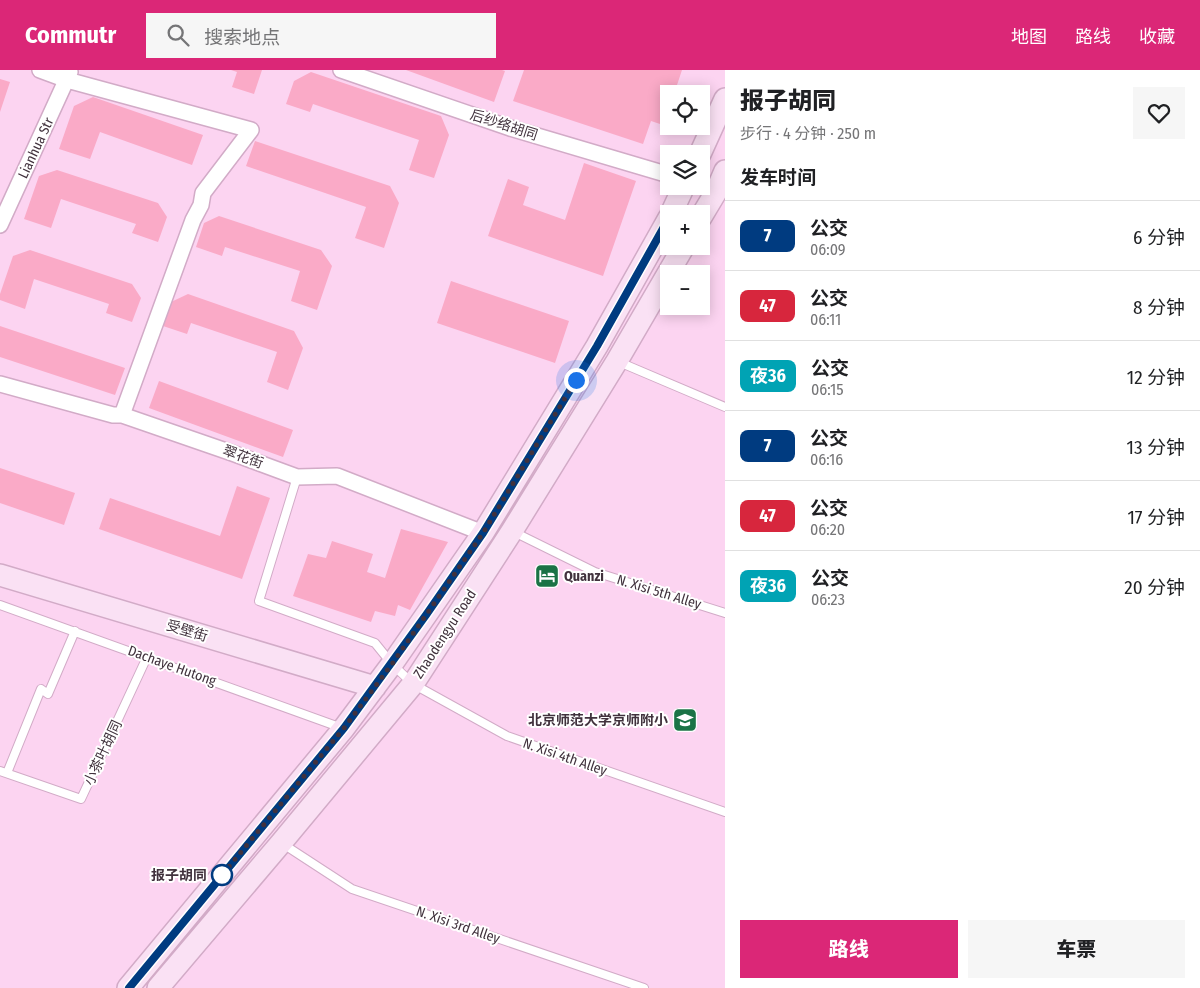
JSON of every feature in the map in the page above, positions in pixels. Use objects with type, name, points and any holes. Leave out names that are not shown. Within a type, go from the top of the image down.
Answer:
[{"type":"main road","points":[[704,145],[725,99]]},
{"type":"main road","points":[[710,206],[720,194],[725,171]]},
{"type":"main road","points":[[128,988],[344,728],[392,664],[483,533],[597,346],[660,234]]},
{"type":"main road","name":"Zhaodengyu Road","points":[[158,988],[413,684],[512,531],[617,361],[679,255]]},
{"type":"main road","name":"受壁街","points":[[0,575],[374,687]]},
{"type":"street","points":[[40,70],[69,75],[251,130],[203,193],[201,206],[193,220],[122,415]]},
{"type":"street","name":"后纱络胡同","points":[[341,70],[510,128],[660,172]]},
{"type":"street","name":"Lianhua Str","points":[[0,225],[69,75]]},
{"type":"street","name":"翠花街","points":[[0,384],[113,415],[122,415],[297,477],[337,476],[483,533]]},
{"type":"lane","points":[[617,361],[725,407]]},
{"type":"lane","name":"N. Xisi 4th Alley","points":[[297,477],[259,601],[375,642],[392,664],[413,684],[507,736],[725,812]]},
{"type":"lane","name":"N. Xisi 5th Alley","points":[[512,531],[595,572],[725,613]]},
{"type":"lane","name":"Dachaye Hutong","points":[[0,604],[344,728]]},
{"type":"lane","points":[[3,772],[41,689],[48,694],[75,631]]},
{"type":"lane","name":"小茶叶胡同","points":[[3,772],[81,799],[148,657]]},
{"type":"lane","name":"N. Xisi 3rd Alley","points":[[281,843],[352,889],[644,988]]},
{"type":"building","points":[[231,70],[262,70],[254,94],[232,87],[237,72]]},
{"type":"building","points":[[406,70],[502,70],[505,71],[494,102]]},
{"type":"building","points":[[524,70],[682,70],[677,85],[660,85],[660,124],[651,121],[643,144],[513,101]]},
{"type":"building","points":[[311,72],[441,116],[449,135],[434,178],[409,170],[419,140],[313,104],[310,112],[286,104],[294,81]]},
{"type":"building","points":[[0,79],[10,82],[0,112]]},
{"type":"building","points":[[93,97],[203,135],[192,165],[100,132],[90,159],[59,149],[74,106]]},
{"type":"building","points":[[255,141],[390,186],[399,203],[384,248],[355,238],[366,207],[246,166]]},
{"type":"building","points":[[584,163],[636,181],[603,276],[488,236],[508,179],[529,187],[523,205],[565,220]]},
{"type":"building","points":[[57,170],[158,203],[167,217],[158,242],[132,233],[136,224],[61,199],[51,228],[24,219],[39,176]]},
{"type":"building","points":[[219,216],[321,250],[332,266],[317,310],[291,301],[300,271],[225,247],[222,256],[196,247],[204,223]]},
{"type":"building","points":[[30,250],[132,284],[141,298],[132,322],[106,313],[109,304],[34,279],[25,309],[0,300],[0,294],[13,256]]},
{"type":"building","points":[[451,281],[569,321],[555,363],[437,323]]},
{"type":"building","points":[[188,294],[294,331],[303,348],[288,390],[267,382],[277,352],[191,323],[187,334],[163,326],[171,302]]},
{"type":"building","points":[[0,326],[125,368],[115,395],[0,357]]},
{"type":"building","points":[[159,381],[293,430],[283,457],[149,408]]},
{"type":"building","points":[[0,468],[75,493],[64,525],[0,503]]},
{"type":"building","points":[[237,486],[270,498],[242,579],[99,529],[110,498],[220,536]]},
{"type":"building","points":[[401,529],[448,542],[410,610],[398,605],[395,616],[375,611],[371,622],[293,596],[308,554],[326,558],[332,541],[373,554],[367,572],[385,578]]},
{"type":"bus line","name":"7","points":[[129,988],[344,728],[392,664],[483,533],[597,346],[660,234]]},
{"type":"place","name":"Quanzi","points":[[547,576]]},
{"type":"place","name":"北京师范大学京师附小","points":[[685,720]]},
{"type":"place","name":"报子胡同","points":[[222,875]]},
{"type":"route","points":[[222,875],[217,881],[344,728],[392,664],[483,533],[576,380]]}]
